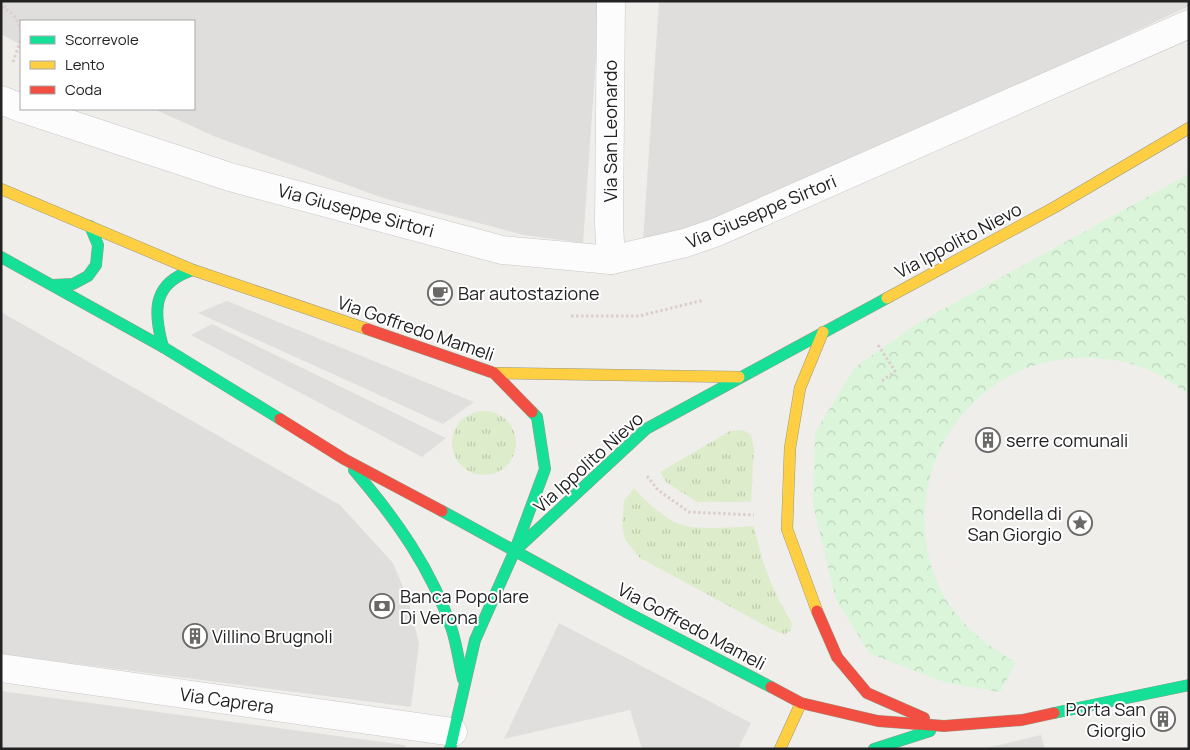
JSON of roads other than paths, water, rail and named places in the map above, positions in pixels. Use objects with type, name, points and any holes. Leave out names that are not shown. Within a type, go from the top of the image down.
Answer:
[{"type":"main road","name":"Via Ippolito Nievo","points":[[516,550],[646,429],[1055,207],[1189,128]]},
{"type":"main road","name":"Via Goffredo Mameli","points":[[1,189],[193,270],[494,373],[537,416],[545,469],[516,550]]},
{"type":"main road","points":[[53,285],[73,284],[88,276],[96,265],[98,245],[90,226]]},
{"type":"main road","name":"Via Goffredo Mameli","points":[[1,257],[163,347],[344,459],[516,550],[628,613],[801,702],[878,721],[944,726],[1022,720],[1189,685]]},
{"type":"main road","points":[[163,347],[157,324],[157,304],[172,278],[193,270]]},
{"type":"main road","points":[[823,332],[800,388],[790,448],[787,528],[822,626],[837,657],[867,693],[944,726]]},
{"type":"main road","name":"Via Ippolito Nievo","points":[[494,373],[741,377]]},
{"type":"main road","points":[[344,459],[376,495],[410,544],[432,581],[452,630],[464,686]]},
{"type":"main road","points":[[452,740],[475,640],[516,550]]},
{"type":"main road","points":[[780,749],[801,702]]},
{"type":"main road","name":"Via Goffredo Mameli","points":[[874,749],[944,726]]},
{"type":"street","name":"Via San Leonardo","points":[[611,1],[609,224],[611,260]]},
{"type":"street","name":"Via Giuseppe Sirtori","points":[[29,110],[230,177],[502,250],[611,260],[685,243],[717,232],[1189,24]]},
{"type":"street","name":"Via Giuseppe Sirtori","points":[[1,100],[20,107]]},
{"type":"street","name":"Via Caprera","points":[[1,668],[452,740]]},
{"type":"place","name":"Bar autostazione","points":[[440,293]]},
{"type":"place","name":"serre comunali","points":[[988,440]]},
{"type":"place","name":"Rondella di San Giorgio","points":[[1080,523]]},
{"type":"place","name":"Banca Popolare Di Verona","points":[[382,606]]},
{"type":"place","name":"Villino Brugnoli","points":[[195,636]]},
{"type":"place","name":"Porta San Giorgio","points":[[1163,719]]}]
